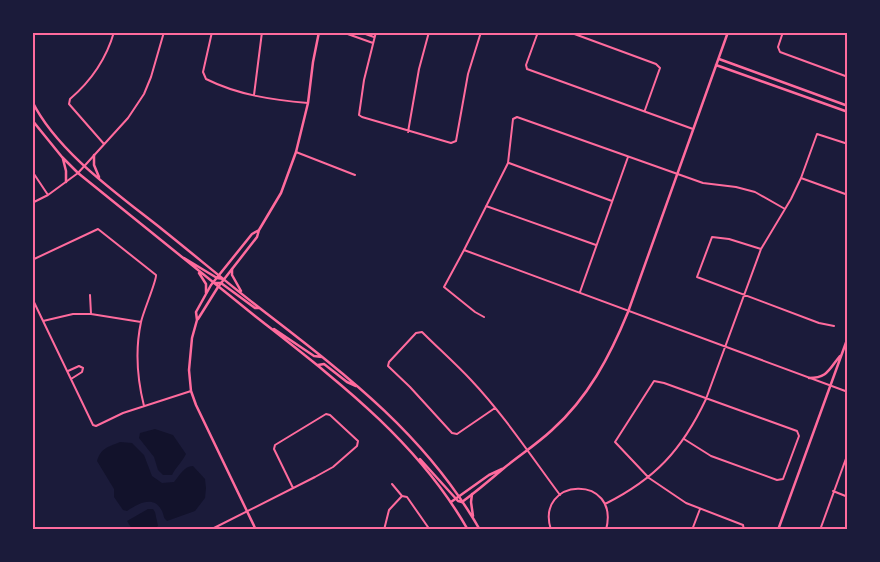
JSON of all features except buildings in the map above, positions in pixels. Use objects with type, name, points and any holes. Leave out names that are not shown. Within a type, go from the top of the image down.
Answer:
[{"type":"main road","points":[[256,530],[191,391],[189,355],[197,320],[219,285],[257,238],[259,230],[280,196],[296,152],[308,103],[319,32]]},
{"type":"main road","points":[[462,502],[553,430],[586,392],[602,368],[628,312],[728,32]]},
{"type":"main road","points":[[718,59],[848,106]]},
{"type":"main road","points":[[716,65],[848,112]]},
{"type":"main road","points":[[32,101],[52,131],[85,166],[218,276]]},
{"type":"main road","points":[[32,120],[62,158],[78,173],[213,283],[255,308],[260,308]]},
{"type":"main road","points":[[94,155],[94,165],[100,179]]},
{"type":"main road","points":[[62,158],[66,167],[66,182]]},
{"type":"main road","points":[[197,320],[196,312],[206,293],[252,234],[259,230]]},
{"type":"main road","points":[[181,256],[224,279],[363,390],[410,435],[428,456],[456,497]]},
{"type":"main road","points":[[232,269],[232,275],[242,293]]},
{"type":"main road","points":[[196,270],[206,284],[206,293]]},
{"type":"main road","points":[[219,285],[368,407],[462,502],[480,530]]},
{"type":"main road","points":[[268,326],[280,332],[314,356],[324,357]]},
{"type":"main road","points":[[778,530],[848,337]]},
{"type":"main road","points":[[809,378],[820,378],[825,375],[841,355]]},
{"type":"main road","points":[[318,365],[324,364],[347,382],[363,390]]},
{"type":"main road","points":[[406,446],[451,502],[468,530]]},
{"type":"main road","points":[[451,502],[489,474],[504,469]]},
{"type":"main road","points":[[472,494],[473,518]]},
{"type":"street","points":[[104,144],[69,104],[70,99],[94,76],[103,61],[114,32]]},
{"type":"street","points":[[32,203],[48,195],[78,173],[128,118],[144,94],[156,62],[164,32]]},
{"type":"street","points":[[212,32],[204,69],[204,77],[208,80],[254,96],[308,103]]},
{"type":"street","points":[[254,96],[262,32]]},
{"type":"street","points":[[342,32],[373,43]]},
{"type":"street","points":[[360,32],[374,38]]},
{"type":"street","points":[[376,32],[359,115],[362,118],[451,144],[456,141],[468,74],[481,32]]},
{"type":"street","points":[[408,132],[417,78],[429,32]]},
{"type":"street","points":[[538,32],[526,65],[527,69],[694,129]]},
{"type":"street","points":[[569,32],[656,64],[660,68],[645,111]]},
{"type":"street","points":[[783,32],[778,47],[780,52],[848,77]]},
{"type":"street","points":[[484,317],[444,287],[502,178],[508,163],[513,119],[517,117],[703,183],[736,187],[755,192],[785,209]]},
{"type":"street","points":[[605,504],[631,491],[649,478],[684,438],[698,416],[761,249],[801,178],[817,134],[848,144]]},
{"type":"street","points":[[296,152],[355,175]]},
{"type":"street","points":[[580,292],[628,157]]},
{"type":"street","points":[[508,163],[612,201]]},
{"type":"street","points":[[32,171],[48,195]]},
{"type":"street","points":[[801,178],[848,195]]},
{"type":"street","points":[[486,206],[596,245]]},
{"type":"street","points":[[32,260],[95,229],[156,275],[157,279],[146,302],[141,322],[138,364],[139,382],[144,406]]},
{"type":"street","points":[[761,249],[729,239],[712,237],[697,278],[819,323],[834,326]]},
{"type":"street","points":[[464,250],[848,392]]},
{"type":"street","points":[[90,295],[91,314]]},
{"type":"street","points":[[32,298],[93,425],[96,426],[123,413],[191,391]]},
{"type":"street","points":[[43,321],[73,314],[91,314],[141,322]]},
{"type":"street","points":[[495,408],[457,434],[452,433],[416,393],[388,366],[389,362],[416,333],[422,332],[471,380],[495,408],[560,494]]},
{"type":"street","points":[[68,371],[76,367],[83,367],[82,372],[71,379]]},
{"type":"street","points":[[684,438],[705,453],[777,480],[783,479],[799,436],[796,431],[654,381],[615,442],[649,478],[686,503],[743,524],[744,530]]},
{"type":"street","points":[[210,530],[247,511],[292,488],[333,467],[357,446],[358,441],[330,415],[326,414],[275,445],[274,449],[292,488]]},
{"type":"street","points":[[820,530],[848,453]]},
{"type":"street","points":[[392,484],[402,496],[407,497],[430,530]]},
{"type":"street","points":[[547,530],[551,529],[549,519],[553,501],[560,494],[573,488],[581,488],[595,493],[605,504],[608,521],[606,530]]},
{"type":"street","points":[[833,491],[848,497]]},
{"type":"street","points":[[384,530],[390,510],[402,496]]},
{"type":"street","points":[[692,530],[700,509]]},
{"type":"shaded area","points":[[155,429],[173,435],[186,454],[172,475],[163,475],[158,470],[154,457],[139,438],[140,433]]},
{"type":"shaded area","points":[[120,442],[132,443],[144,455],[152,476],[162,483],[174,482],[185,469],[193,466],[205,479],[206,488],[205,498],[195,511],[167,521],[159,506],[155,503],[140,503],[127,511],[123,510],[114,497],[114,489],[97,461],[103,451]]},
{"type":"shaded area","points":[[148,509],[153,509],[155,512],[158,526],[154,529],[132,529],[127,521]]}]
